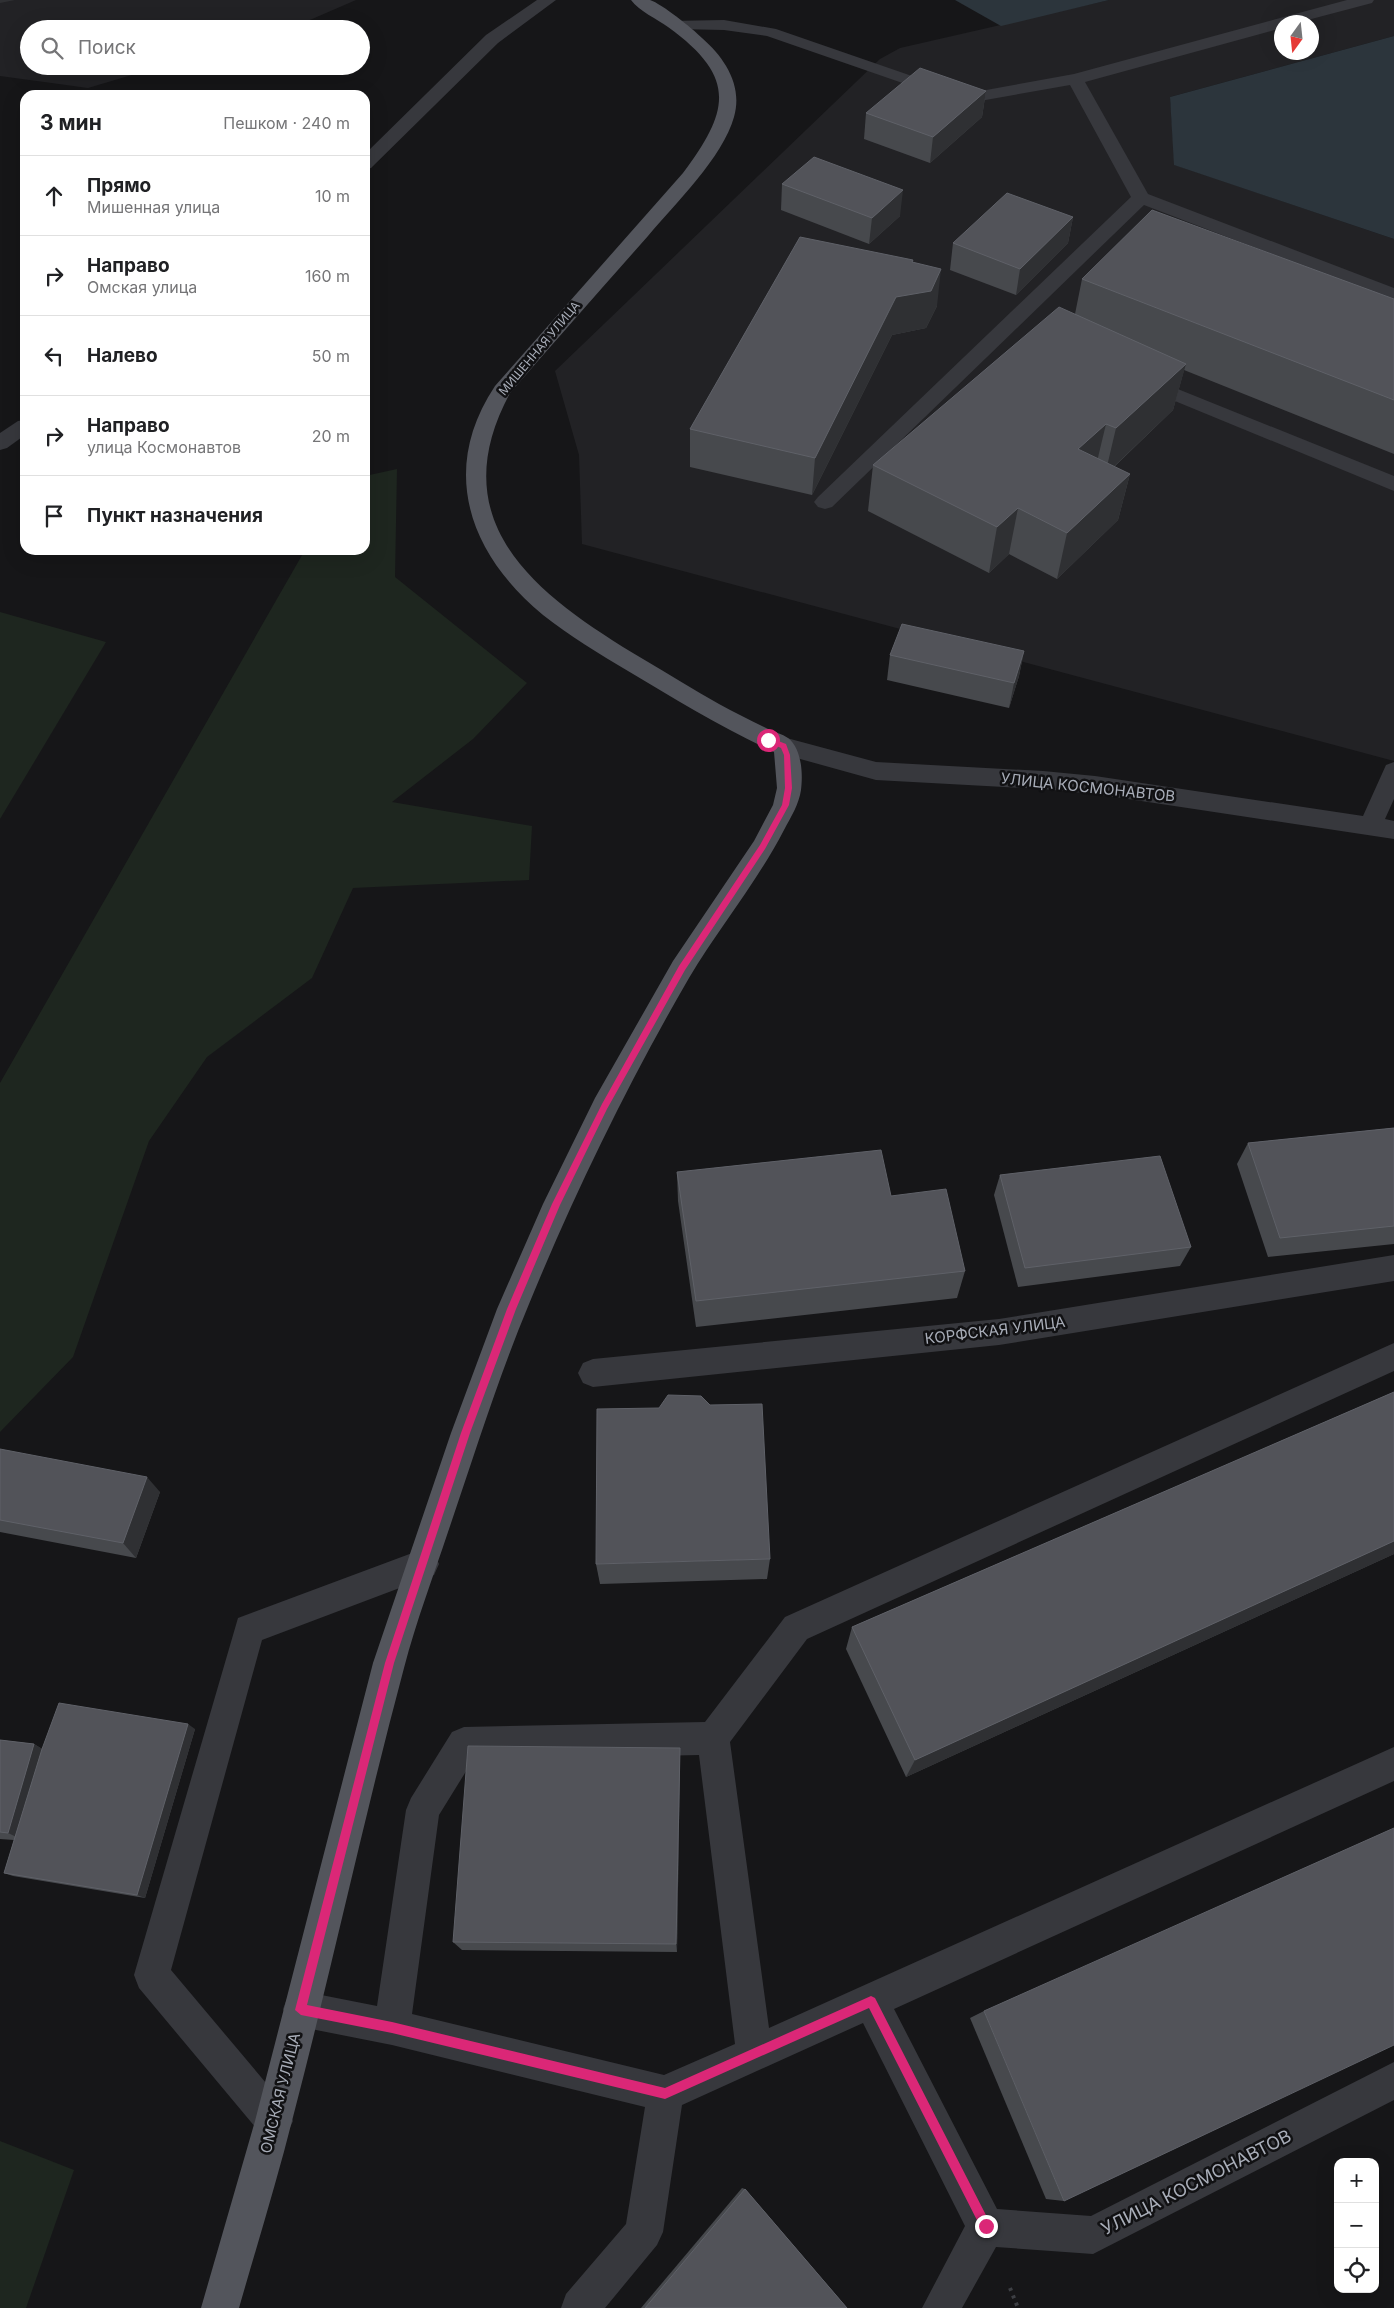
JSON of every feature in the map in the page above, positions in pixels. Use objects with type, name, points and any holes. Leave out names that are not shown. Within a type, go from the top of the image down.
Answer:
[{"type":"main road","name":"МИШЕННАЯ УЛИЦА","points":[[639,0],[676,24],[704,47],[718,65],[726,80],[729,97],[727,115],[714,142],[689,177],[502,390],[491,407],[480,432],[475,482],[487,533],[505,560],[527,587],[600,643],[725,719],[783,746]]},
{"type":"main road","name":"ОМСКАЯ УЛИЦА","points":[[220,2308],[274,2121],[389,1663],[476,1406],[512,1309],[556,1204],[605,1106],[682,968],[762,847],[785,805],[789,788],[789,773],[787,755],[783,746]]},
{"type":"street","points":[[370,159],[492,38],[548,0]]},
{"type":"street","points":[[1311,15],[1366,0]]},
{"type":"street","points":[[676,24],[730,25],[770,32],[963,98],[1075,79],[1274,25]]},
{"type":"street","points":[[1075,79],[1141,198],[1394,295]]},
{"type":"street","points":[[825,502],[1017,329],[1141,198]]},
{"type":"street","points":[[1128,374],[1394,484]]},
{"type":"street","points":[[0,443],[20,429]]},
{"type":"street","name":"УЛИЦА КОСМОНАВТОВ","points":[[783,746],[876,771],[1034,779],[1086,784],[1232,804],[1394,830]]},
{"type":"street","points":[[1370,827],[1394,771]]},
{"type":"street","name":"КОРФСКАЯ УЛИЦА","points":[[593,1373],[999,1332],[1394,1268]]},
{"type":"street","points":[[754,2053],[713,1738],[796,1628],[1394,1357]]},
{"type":"street","points":[[274,2121],[152,1975],[249,1629],[423,1564]]},
{"type":"street","points":[[392,2027],[423,1810],[464,1744],[713,1738]]},
{"type":"street","points":[[301,2010],[392,2027],[665,2094],[1394,1764]]},
{"type":"street","points":[[871,2002],[986,2226],[942,2308]]},
{"type":"street","name":"УЛИЦА КОСМОНАВТОВ","points":[[986,2226],[1093,2235],[1394,2080]]},
{"type":"street","points":[[580,2308],[644,2232],[665,2094]]},
{"type":"shaded area","points":[[0,0],[356,0],[310,20],[20,20],[20,75],[132,75],[88,88],[0,76]]},
{"type":"shaded area","points":[[955,0],[1109,0],[1001,26]]},
{"type":"shaded area","points":[[1109,0],[1394,0],[1394,36],[1319,56],[1319,15],[1274,15],[1274,60],[1306,60],[1170,97],[1175,165],[1394,239],[1394,761],[582,544],[579,455],[555,371],[880,59],[900,48]]},
{"type":"shaded area","points":[[1394,36],[1394,239],[1174,165],[1170,97],[1306,60],[1319,60],[1319,56]]},
{"type":"shaded area","points":[[397,469],[395,577],[527,683],[473,739],[392,802],[532,826],[529,880],[353,888],[312,978],[207,1057],[149,1141],[73,1357],[0,1432],[0,1083],[302,555],[370,555],[370,475]]},
{"type":"shaded area","points":[[0,612],[106,642],[0,819]]},
{"type":"shaded area","points":[[0,2141],[74,2170],[26,2308],[0,2308]]},
{"type":"building","points":[[920,68],[986,91],[933,137],[866,113]]},
{"type":"building","points":[[814,157],[903,190],[872,218],[782,184]]},
{"type":"building","points":[[1007,193],[1073,217],[1020,269],[953,243]]},
{"type":"building","points":[[1152,210],[1394,299],[1394,400],[1082,279]]},
{"type":"building","points":[[800,237],[913,260],[912,262],[941,269],[931,291],[896,297],[815,458],[690,429]]},
{"type":"building","points":[[1059,307],[1186,364],[1116,428],[1106,424],[1078,449],[1130,474],[1067,533],[1018,508],[997,527],[873,465]]},
{"type":"building","points":[[902,624],[1024,651],[1014,683],[890,655]]},
{"type":"building","points":[[1394,1128],[1394,1226],[1280,1238],[1248,1143]]},
{"type":"building","points":[[881,1150],[891,1196],[946,1189],[965,1271],[696,1301],[677,1172]]},
{"type":"building","points":[[1160,1156],[1191,1247],[1025,1268],[1000,1175]]},
{"type":"building","points":[[1394,1392],[1394,1541],[915,1760],[852,1627]]},
{"type":"building","points":[[668,1395],[701,1396],[710,1405],[762,1404],[770,1559],[596,1564],[597,1409],[659,1408]]},
{"type":"building","points":[[0,1449],[147,1477],[123,1543],[0,1520]]},
{"type":"building","points":[[59,1703],[188,1724],[137,1895],[4,1873],[42,1749]]},
{"type":"building","points":[[0,1740],[34,1744],[8,1833],[0,1832]]},
{"type":"building","points":[[468,1746],[680,1748],[676,1944],[453,1942]]},
{"type":"building","points":[[1394,1828],[1394,2045],[1064,2201],[984,2011]]},
{"type":"building","points":[[745,2189],[847,2308],[645,2308]]},
{"type":"route","points":[[768,740],[783,746],[787,755],[789,788],[785,805],[762,847],[682,968],[605,1106],[556,1204],[512,1309],[466,1433],[389,1663],[301,2010],[392,2027],[665,2094],[871,2002],[986,2226]]}]
